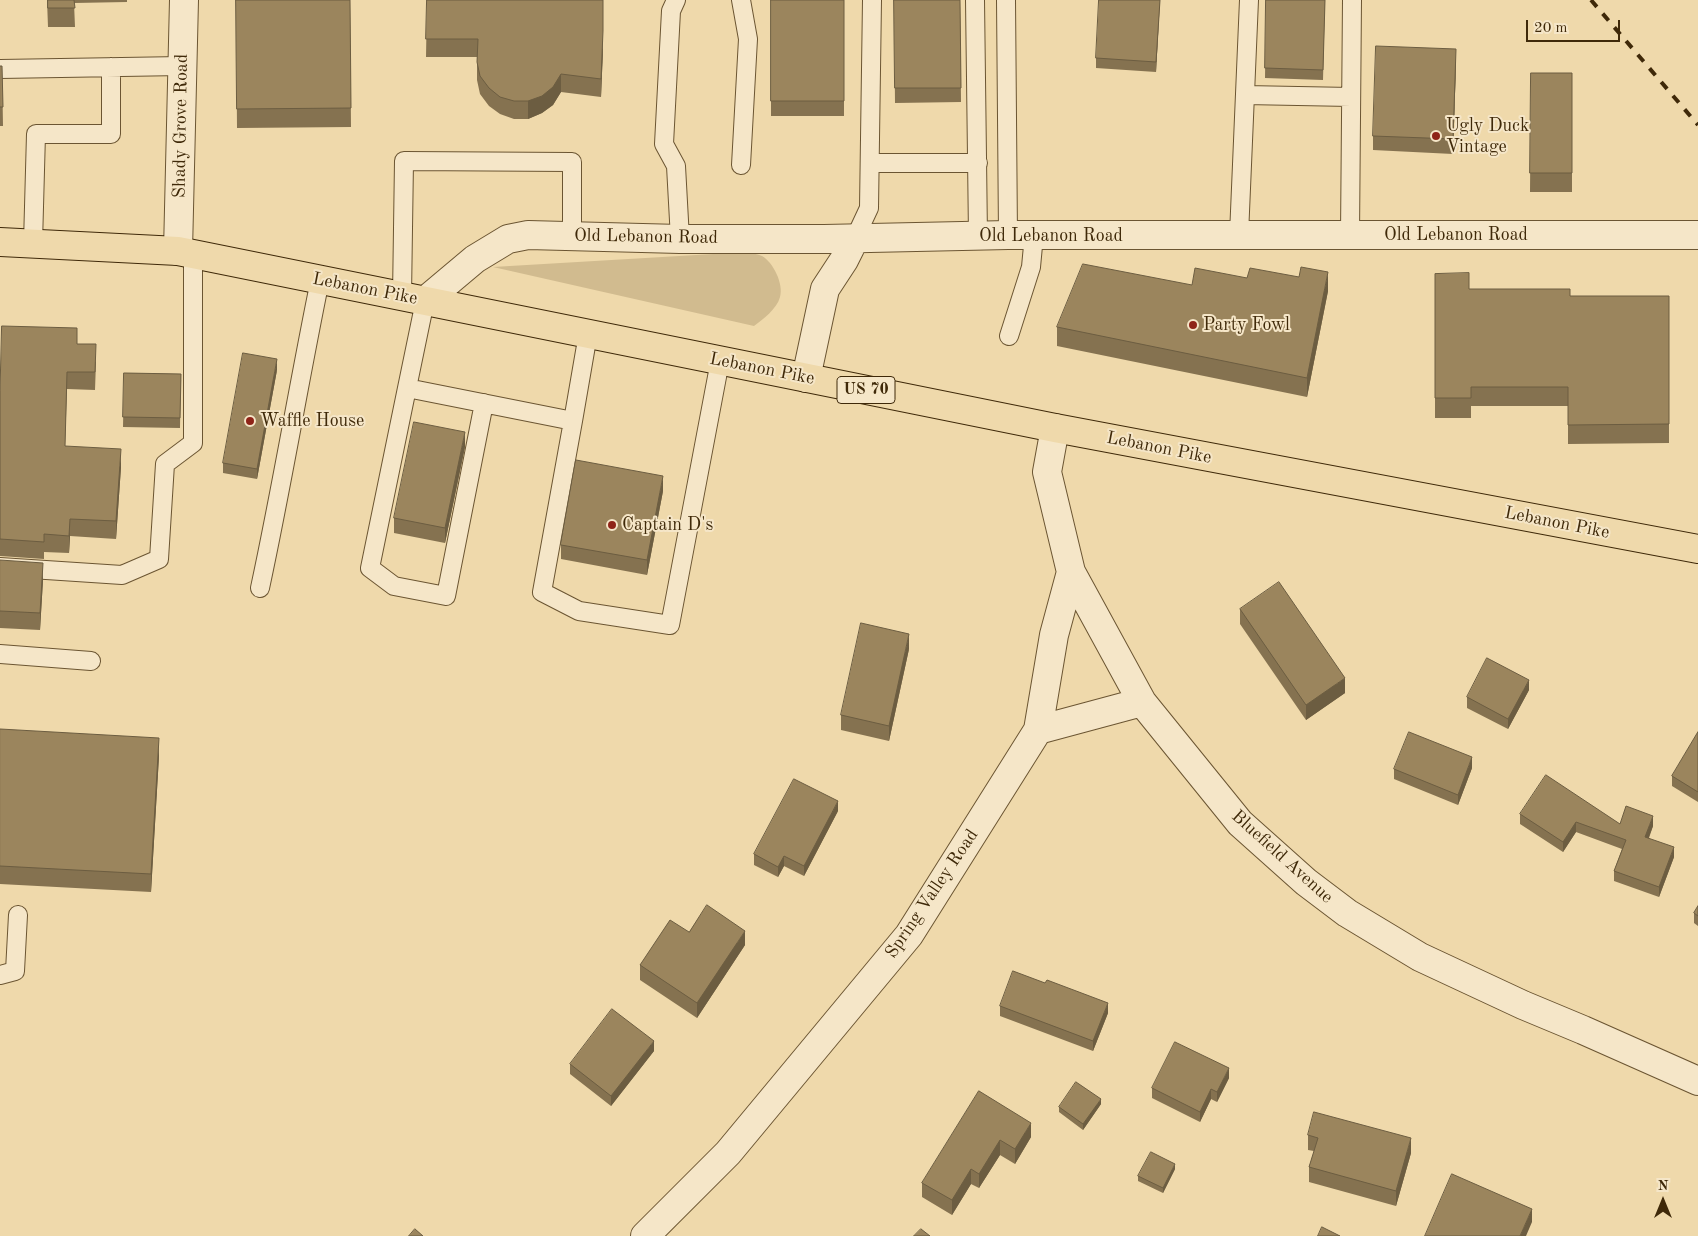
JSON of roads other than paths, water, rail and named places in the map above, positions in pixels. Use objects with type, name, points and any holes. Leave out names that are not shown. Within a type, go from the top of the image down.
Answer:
[{"type":"main road","name":"Lebanon Pike","points":[[0,242],[186,253],[1055,428],[1698,549]]},
{"type":"street","name":"Shady Grove Road","points":[[184,0],[182,66],[186,253]]},
{"type":"street","name":"Old Lebanon Road","points":[[413,299],[508,239],[528,235],[680,239],[1021,235],[1698,235]]},
{"type":"street","points":[[806,378],[825,289],[844,260],[855,238]]},
{"type":"street","name":"Bluefield Avenue","points":[[1055,428],[1046,472],[1071,572],[1142,702],[1240,823],[1306,882],[1347,913],[1420,957],[1523,1005],[1698,1081]]},
{"type":"street","name":"Spring Valley Road","points":[[645,1236],[728,1152],[910,935],[1038,730],[1054,635],[1071,572]]},
{"type":"street","points":[[1038,730],[1142,702]]},
{"type":"lane","points":[[676,0],[670,11],[664,144],[676,166],[680,239]]},
{"type":"lane","points":[[741,0],[748,39],[741,164]]},
{"type":"lane","points":[[855,238],[869,208],[872,0]]},
{"type":"lane","points":[[976,0],[978,236]]},
{"type":"lane","points":[[1006,0],[1021,235],[1031,267],[1009,336]]},
{"type":"lane","points":[[1239,236],[1249,0]]},
{"type":"lane","points":[[1350,236],[1352,0]]},
{"type":"lane","points":[[0,69],[182,66]]},
{"type":"lane","points":[[33,243],[36,134],[111,134],[110,68]]},
{"type":"lane","points":[[1245,95],[1351,97]]},
{"type":"lane","points":[[484,403],[446,596],[394,586],[370,568],[407,388],[413,299],[404,161],[572,162],[572,236]]},
{"type":"lane","points":[[870,163],[978,163]]},
{"type":"lane","points":[[0,567],[122,574],[159,559],[165,464],[193,443],[186,253]]},
{"type":"lane","points":[[260,588],[320,280]]},
{"type":"lane","points":[[588,334],[542,592],[579,610],[670,625],[720,361]]},
{"type":"lane","points":[[407,388],[573,421]]},
{"type":"lane","points":[[0,654],[91,661]]},
{"type":"lane","points":[[0,975],[15,972],[18,915]]},
{"type":"railway","points":[[1591,0],[1698,125]]},
{"type":"place","name":"Ugly Duck Vintage","points":[[1436,136]]},
{"type":"place","name":"Party Fowl","points":[[1193,325]]},
{"type":"place","name":"Waffle House","points":[[250,421]]},
{"type":"place","name":"Captain D's","points":[[612,525]]}]
